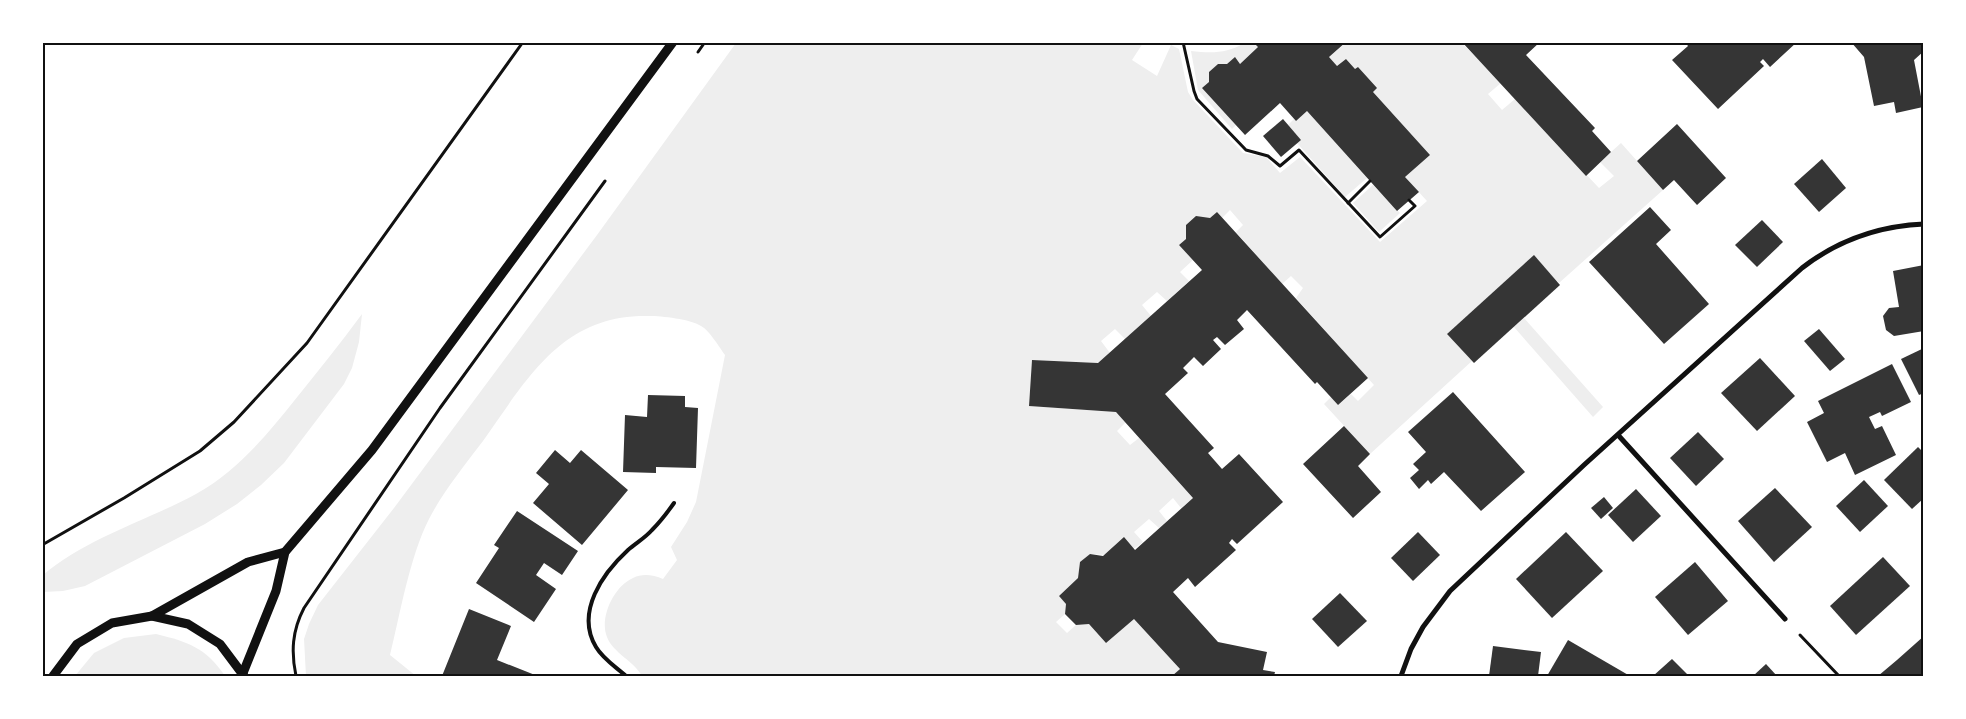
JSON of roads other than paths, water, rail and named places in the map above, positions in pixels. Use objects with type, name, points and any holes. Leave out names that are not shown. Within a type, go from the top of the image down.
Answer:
[{"type":"street","points":[[243,675],[276,591],[285,552],[372,450],[673,42]]},
{"type":"street","points":[[1401,676],[1411,649],[1423,627],[1450,591],[1785,283],[1820,254],[1844,241],[1896,227],[1924,224]]},
{"type":"street","points":[[1618,435],[1785,619]]},
{"type":"street","points":[[53,676],[78,644],[112,623],[152,616],[248,562],[285,552]]},
{"type":"street","points":[[152,616],[188,624],[220,644],[243,675]]},
{"type":"lane","points":[[626,676],[602,655],[591,638],[588,616],[591,600],[602,581],[621,557],[651,532],[674,503]]}]
